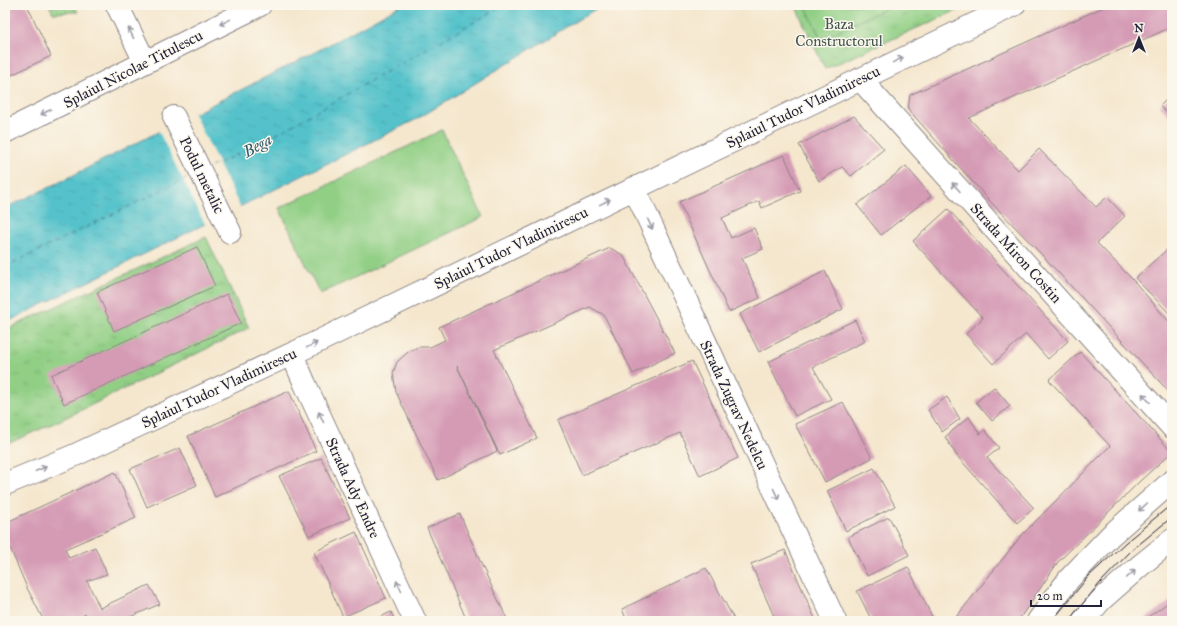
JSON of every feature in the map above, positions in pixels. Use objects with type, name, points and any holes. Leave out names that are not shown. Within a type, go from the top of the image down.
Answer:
[{"type":"street","points":[[117,5],[145,62]]},
{"type":"street","name":"Splaiul Nicolae Titulescu","points":[[5,132],[260,5]]},
{"type":"street","name":"Splaiul Tudor Vladimirescu","points":[[5,484],[73,456],[292,354],[1014,5]]},
{"type":"street","name":"Strada Miron Costin","points":[[860,79],[1172,428]]},
{"type":"street","name":"Podul metalic","points":[[174,117],[230,232]]},
{"type":"street","name":"Strada Zugrav Nedelcu","points":[[634,188],[835,621]]},
{"type":"street","name":"Strada Ady Endre","points":[[292,354],[415,621]]},
{"type":"street","points":[[1038,621],[1069,579],[1110,536],[1172,481]]},
{"type":"street","points":[[1083,621],[1101,600],[1172,540]]},
{"type":"green space","points":[[49,5],[74,5],[78,12],[53,13]]},
{"type":"green space","name":"Baza Constructorul","points":[[795,5],[969,5],[825,69]]},
{"type":"green space","points":[[805,5],[893,5],[821,39]]},
{"type":"green space","points":[[442,130],[483,217],[320,294],[279,208]]},
{"type":"green space","points":[[206,237],[249,328],[65,418],[5,445],[5,330]]},
{"type":"water","name":"Bega","points":[[401,5],[602,5],[419,118],[5,323],[5,208],[56,184],[321,49]]},
{"type":"pier","points":[[193,112],[241,209],[206,226],[158,130]]},
{"type":"building","points":[[5,5],[27,5],[51,56],[5,78]]},
{"type":"building","points":[[1108,5],[1172,5],[1172,40],[1167,29],[969,118],[1018,170],[1039,149],[1096,207],[1107,197],[1125,216],[1097,243],[1133,280],[1172,325],[1172,395],[988,199],[908,109],[910,95]]},
{"type":"building","points":[[1172,94],[1172,119],[1160,106]]},
{"type":"building","points":[[854,116],[884,149],[851,176],[842,167],[819,181],[799,145]]},
{"type":"building","points":[[784,155],[800,191],[762,208],[759,201],[722,218],[731,238],[754,228],[763,249],[742,258],[760,298],[729,312],[679,202]]},
{"type":"building","points":[[906,166],[931,196],[881,235],[857,205]]},
{"type":"building","points":[[948,209],[1068,341],[1048,359],[1026,334],[993,364],[966,334],[983,318],[913,241]]},
{"type":"building","points":[[1172,245],[1172,310],[1169,313],[1135,278]]},
{"type":"building","points":[[197,247],[215,286],[114,331],[97,292]]},
{"type":"building","points":[[610,248],[623,255],[675,353],[633,374],[604,315],[590,307],[494,350],[537,438],[500,455],[457,366],[497,451],[438,480],[396,392],[393,373],[397,362],[408,352],[418,347],[430,347],[445,340],[439,327]]},
{"type":"building","points":[[825,271],[843,309],[759,352],[740,314]]},
{"type":"building","points":[[227,294],[241,323],[64,404],[51,375]]},
{"type":"building","points":[[855,320],[865,341],[813,367],[831,399],[795,416],[768,362]]},
{"type":"building","points":[[1080,352],[1172,452],[1141,480],[1058,562],[1018,621],[953,621],[1021,536],[1110,446],[1049,380]]},
{"type":"building","points":[[692,361],[738,458],[700,476],[680,433],[582,475],[558,420]]},
{"type":"building","points":[[994,387],[1010,406],[992,421],[976,402]]},
{"type":"building","points":[[289,391],[316,451],[215,497],[188,436]]},
{"type":"building","points":[[947,397],[960,419],[942,432],[928,410]]},
{"type":"building","points":[[843,402],[872,458],[825,482],[795,424]]},
{"type":"building","points":[[969,417],[980,434],[985,430],[999,448],[987,458],[1034,508],[1017,523],[957,456],[945,437]]},
{"type":"building","points":[[180,448],[197,485],[147,507],[130,469]]},
{"type":"building","points":[[321,458],[350,518],[309,536],[279,476]]},
{"type":"building","points":[[874,468],[895,506],[846,531],[827,491]]},
{"type":"building","points":[[115,472],[136,518],[65,549],[69,558],[95,547],[107,574],[87,581],[100,608],[149,585],[160,604],[121,621],[89,621],[86,614],[70,621],[44,621],[27,588],[5,536],[5,523]]},
{"type":"building","points":[[460,514],[508,621],[467,621],[427,528]]},
{"type":"building","points":[[889,517],[909,555],[867,576],[848,537]]},
{"type":"building","points":[[356,532],[386,598],[343,617],[314,552]]},
{"type":"building","points":[[785,550],[816,621],[776,621],[751,564]]},
{"type":"building","points":[[908,567],[934,621],[872,621],[857,591]]},
{"type":"building","points":[[706,568],[735,621],[627,621],[622,609]]},
{"type":"building","points":[[1172,600],[1172,621],[1142,621]]},
{"type":"building","points":[[391,612],[395,621],[372,621]]},
{"type":"ferry route","points":[[211,167],[268,139],[504,5]]},
{"type":"ferry route","points":[[5,267],[191,176]]},
{"type":"tram line","points":[[1052,621],[1088,577],[1126,542],[1172,504]]},
{"type":"tram line","points":[[1068,621],[1101,582],[1131,551],[1172,517]]}]
